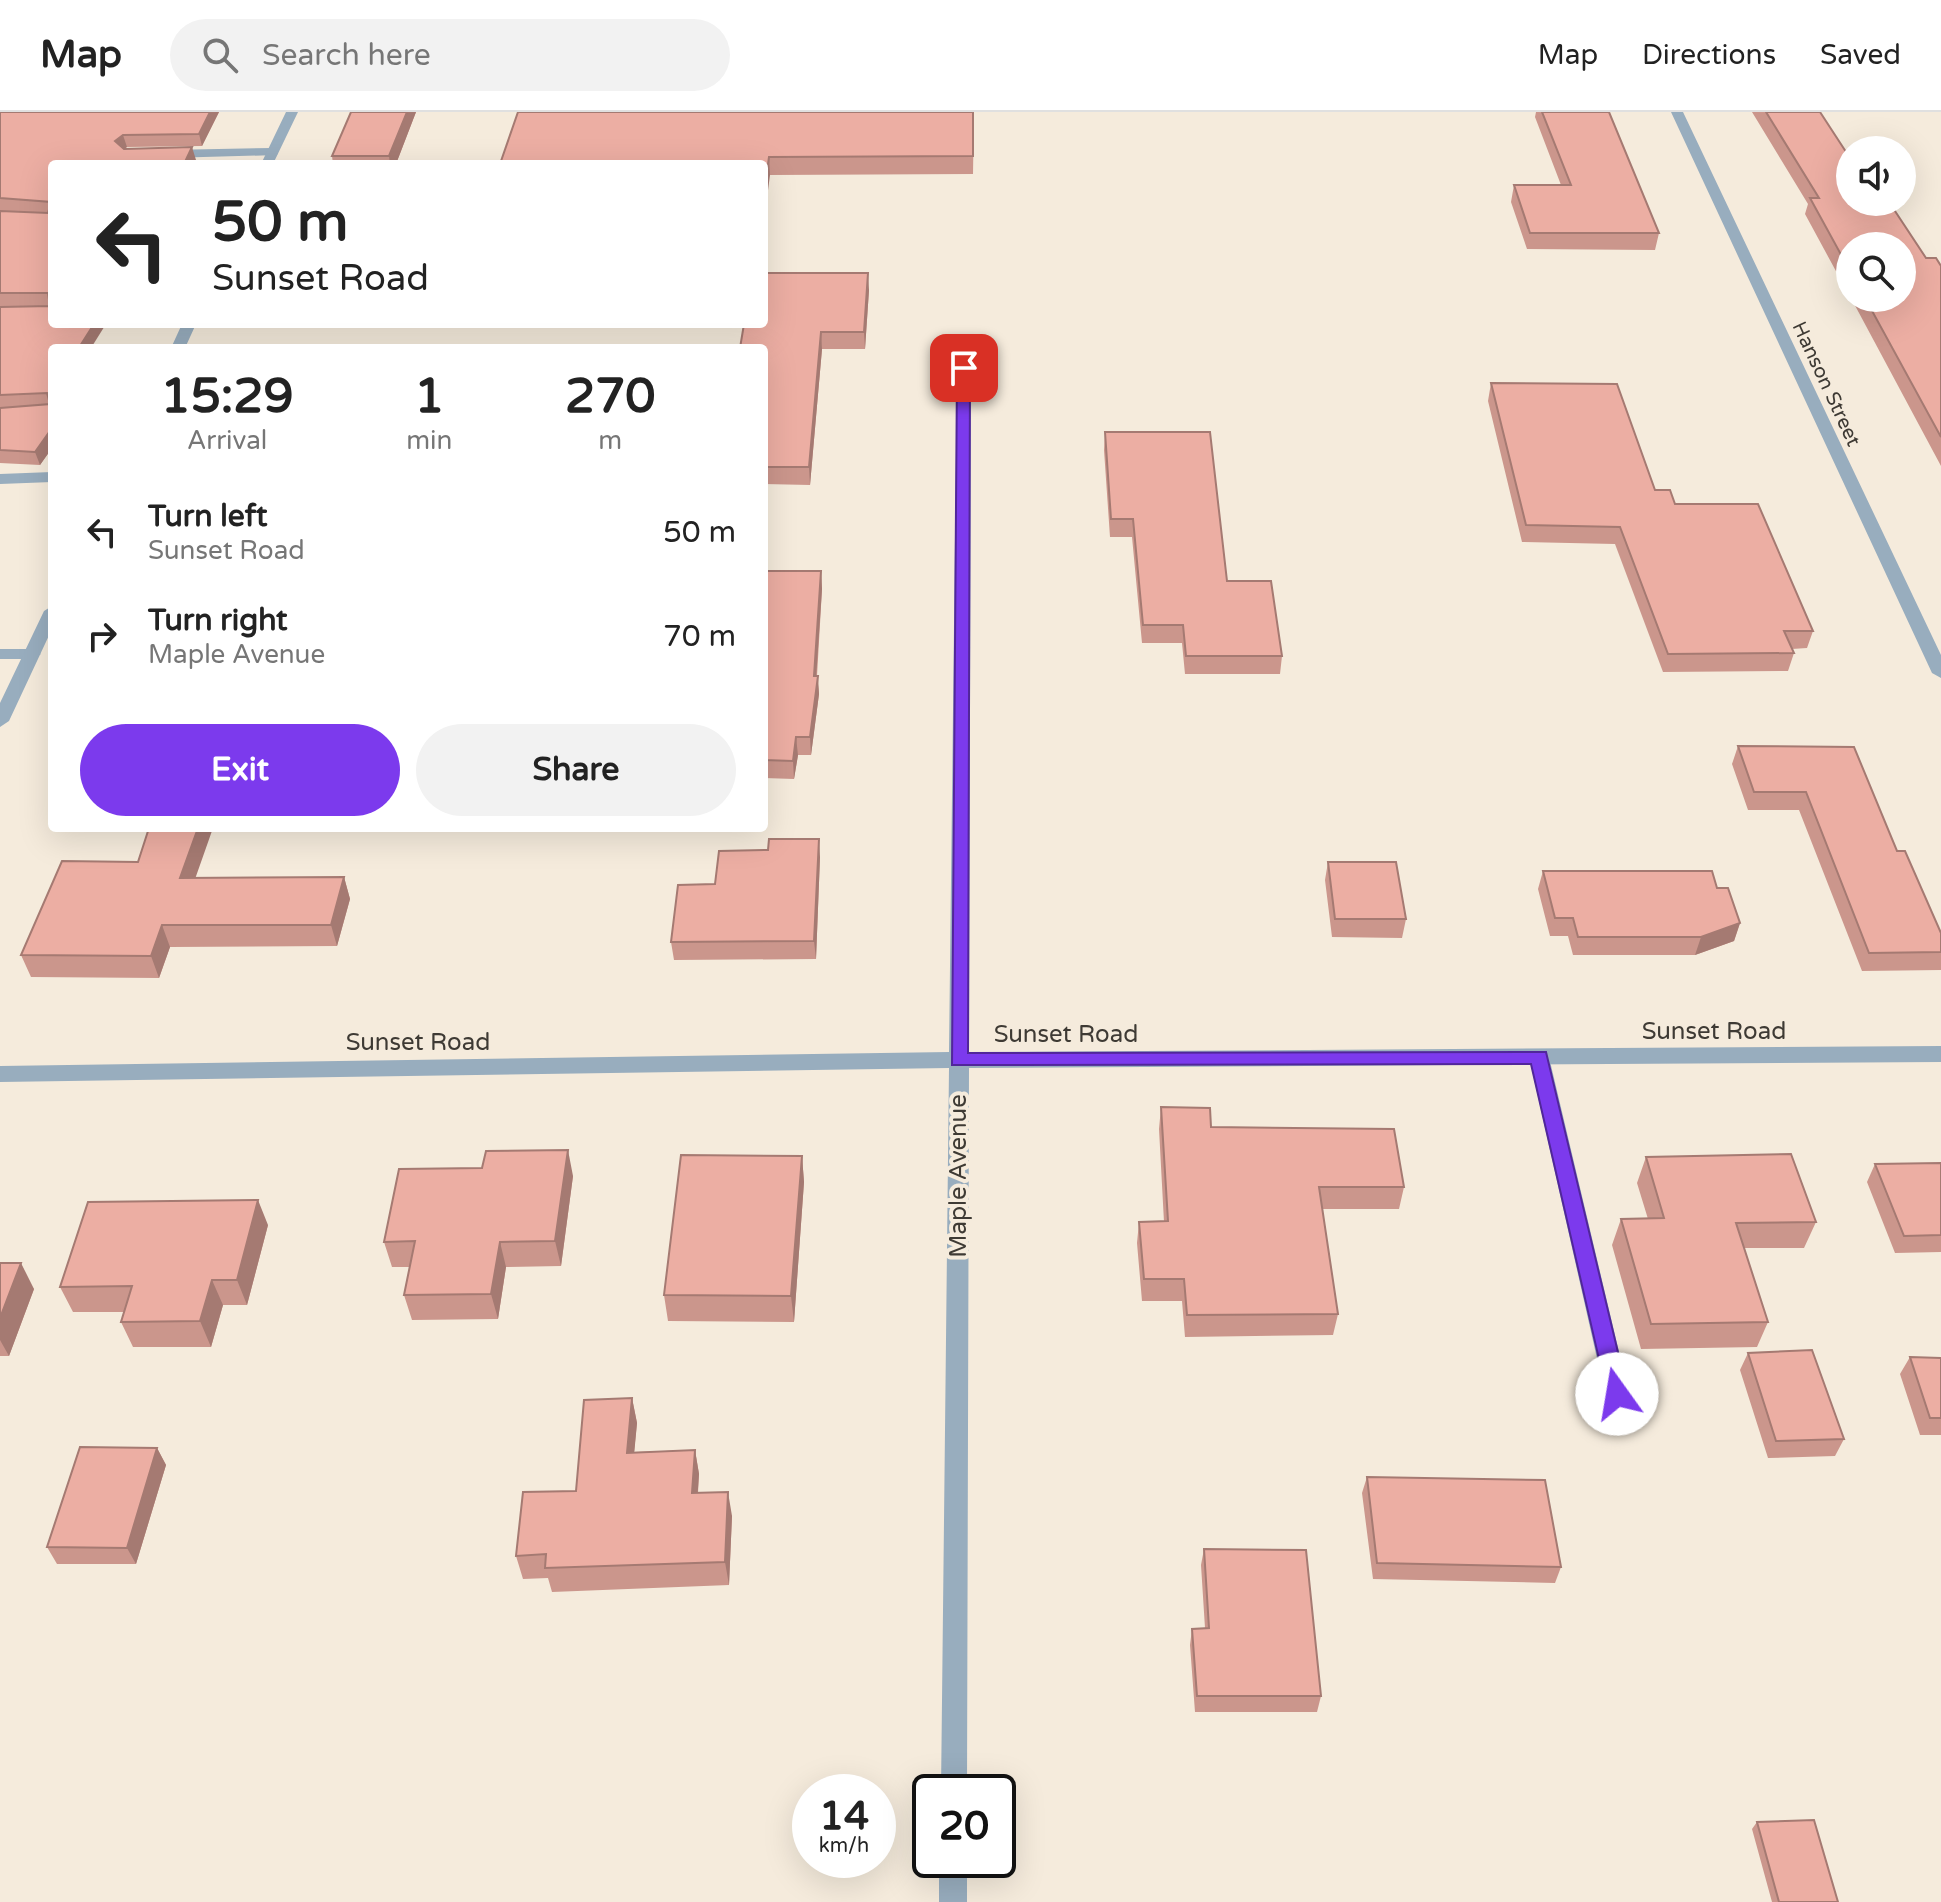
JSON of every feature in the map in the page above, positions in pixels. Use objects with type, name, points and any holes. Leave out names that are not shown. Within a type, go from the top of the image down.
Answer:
[{"type":"street","points":[[156,154],[270,158],[292,112]]},
{"type":"street","name":"Hanson Street","points":[[1677,112],[1941,673]]},
{"type":"street","name":"Maple Avenue","points":[[954,1774],[964,368]]},
{"type":"street","points":[[0,479],[48,477]]},
{"type":"street","points":[[0,721],[48,620]]},
{"type":"street","points":[[0,654],[32,654]]},
{"type":"street","name":"Sunset Road","points":[[0,1074],[959,1060],[1941,1054]]},
{"type":"street","points":[[1539,1057],[1617,1394]]},
{"type":"street","points":[[953,1878],[953,1902]]},
{"type":"building","points":[[0,112],[210,112],[199,134],[123,135],[115,141],[124,149],[192,147],[186,160],[48,160],[48,202],[0,198]]},
{"type":"building","points":[[351,112],[407,112],[389,156],[332,156]]},
{"type":"building","points":[[518,112],[973,112],[973,156],[769,157],[768,164],[768,160],[501,160]]},
{"type":"building","points":[[1542,112],[1609,112],[1659,233],[1530,233],[1514,185],[1571,185]]},
{"type":"building","points":[[1766,112],[1820,112],[1836,137],[1836,216],[1898,216],[1909,232],[1836,232],[1836,245],[1810,198],[1819,198]]},
{"type":"building","points":[[0,211],[48,213],[48,293],[0,293]]},
{"type":"building","points":[[1916,243],[1926,258],[1936,258],[1941,266],[1941,437],[1873,312],[1916,312]]},
{"type":"building","points":[[768,273],[868,273],[864,332],[821,332],[809,467],[768,467],[768,344],[741,344],[743,328],[768,328]]},
{"type":"building","points":[[48,306],[48,328],[91,328],[81,344],[48,344],[48,397],[47,393],[0,395],[0,307]]},
{"type":"building","points":[[1491,383],[1617,384],[1655,490],[1670,490],[1675,504],[1758,504],[1813,631],[1784,631],[1794,653],[1668,654],[1620,527],[1526,525]]},
{"type":"building","points":[[48,404],[48,434],[35,452],[0,450],[0,408]]},
{"type":"building","points":[[1105,432],[1210,432],[1227,581],[1271,581],[1282,656],[1186,656],[1183,625],[1143,625],[1133,519],[1111,519]]},
{"type":"building","points":[[768,571],[821,571],[814,676],[818,676],[810,737],[796,737],[793,761],[768,760]]},
{"type":"building","points":[[1738,746],[1854,747],[1897,851],[1905,851],[1941,933],[1941,952],[1869,953],[1806,792],[1754,792]]},
{"type":"building","points":[[148,832],[197,832],[180,878],[344,877],[331,925],[162,925],[151,956],[21,955],[62,861],[138,862]]},
{"type":"building","points":[[769,839],[819,839],[814,941],[671,942],[678,885],[715,884],[719,851],[768,850]]},
{"type":"building","points":[[1328,862],[1396,862],[1406,919],[1335,919]]},
{"type":"building","points":[[1543,871],[1712,871],[1717,888],[1728,888],[1740,923],[1701,937],[1578,937],[1573,918],[1555,918]]},
{"type":"building","points":[[1161,1107],[1210,1108],[1211,1127],[1394,1129],[1404,1187],[1319,1187],[1338,1314],[1187,1315],[1184,1279],[1144,1279],[1139,1222],[1168,1221]]},
{"type":"building","points":[[568,1150],[555,1241],[500,1242],[491,1294],[404,1295],[415,1241],[384,1242],[399,1169],[482,1168],[486,1151]]},
{"type":"building","points":[[1791,1154],[1816,1222],[1736,1223],[1768,1322],[1651,1324],[1621,1219],[1664,1218],[1646,1157]]},
{"type":"building","points":[[681,1155],[802,1156],[791,1296],[664,1295]]},
{"type":"building","points":[[1941,1163],[1941,1235],[1904,1236],[1875,1164]]},
{"type":"building","points":[[258,1200],[237,1280],[212,1280],[200,1321],[121,1322],[132,1286],[60,1287],[88,1202]]},
{"type":"building","points":[[0,1263],[21,1263],[0,1318]]},
{"type":"building","points":[[1812,1350],[1844,1439],[1776,1441],[1748,1353]]},
{"type":"building","points":[[1910,1357],[1941,1358],[1941,1418],[1930,1418]]},
{"type":"building","points":[[632,1398],[627,1453],[695,1450],[692,1493],[728,1492],[725,1562],[545,1568],[546,1554],[516,1556],[523,1492],[576,1491],[584,1400]]},
{"type":"building","points":[[80,1447],[157,1448],[127,1548],[47,1547]]},
{"type":"building","points":[[1367,1477],[1545,1480],[1561,1567],[1377,1563]]},
{"type":"building","points":[[1204,1549],[1306,1550],[1321,1696],[1197,1696],[1192,1629],[1209,1628]]},
{"type":"building","points":[[1814,1820],[1838,1902],[1779,1902],[1757,1822]]},
{"type":"route","points":[[964,368],[959,1060],[1539,1057],[1617,1394]]}]
